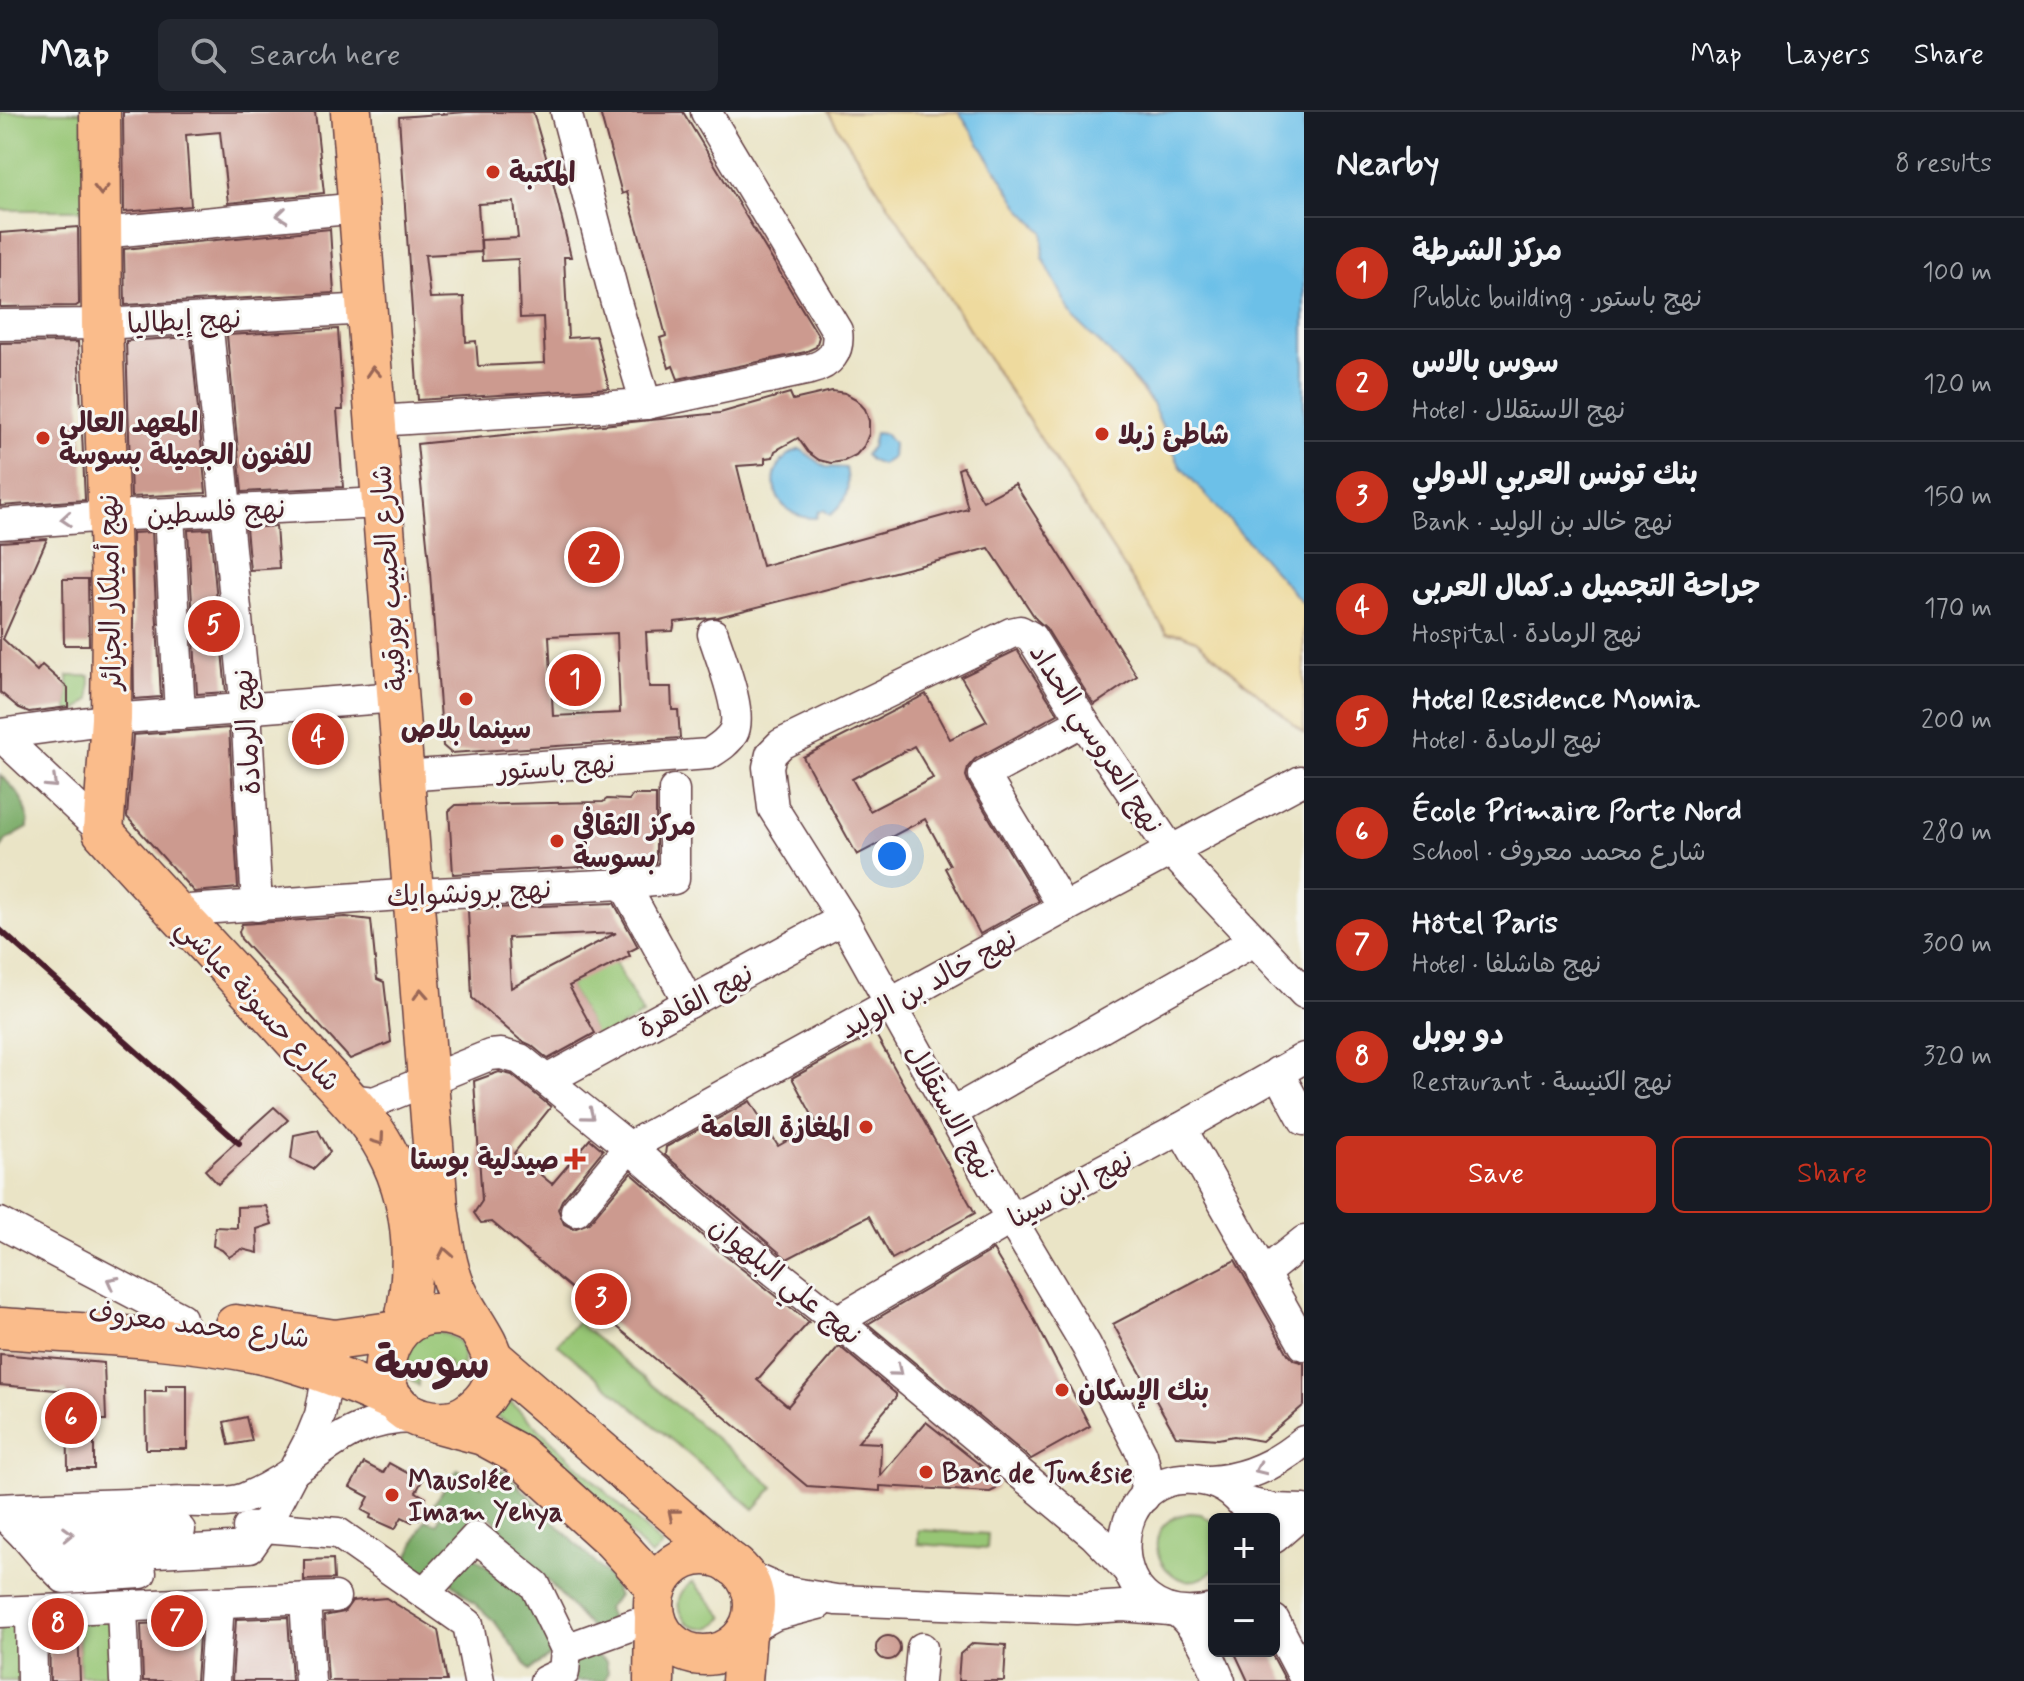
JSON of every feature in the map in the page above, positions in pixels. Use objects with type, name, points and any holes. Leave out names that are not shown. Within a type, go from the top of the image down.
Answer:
[{"type":"main road","name":"نهج أميلكار الجزائر","points":[[100,112],[111,719],[103,832]]},
{"type":"main road","name":"شارع الحبيب بورقيبة","points":[[351,112],[415,894],[426,1082],[445,1258],[457,1292],[484,1341]]},
{"type":"main road","name":"شارع حسونة عياشي","points":[[103,832],[347,1099],[384,1146],[398,1176],[411,1239],[411,1291],[401,1328]]},
{"type":"main road","name":"شارع محمد معروف","points":[[0,1302],[181,1318],[332,1356],[417,1414],[483,1435],[518,1454],[613,1540],[649,1610]]},
{"type":"main road","points":[[484,1341],[489,1391],[467,1415],[452,1421],[417,1414],[388,1388],[384,1360],[388,1344],[401,1328],[425,1314],[442,1312],[459,1316],[738,1569],[750,1584],[754,1607],[742,1681]]},
{"type":"main road","name":"شارع محمد معروف","points":[[0,1328],[187,1342],[258,1353],[332,1356],[401,1328]]},
{"type":"main road","points":[[654,1681],[657,1660],[649,1610],[664,1576],[686,1559],[711,1556],[738,1569]]},
{"type":"main road","points":[[649,1610],[673,1645],[696,1654],[720,1653],[735,1645],[748,1631]]},
{"type":"street","points":[[566,112],[646,404]]},
{"type":"street","points":[[376,421],[646,404],[828,363],[837,348],[837,331],[833,322],[706,112]]},
{"type":"street","points":[[101,233],[359,208]]},
{"type":"street","name":"نهج إيطاليا","points":[[0,325],[102,324],[368,309]]},
{"type":"street","name":"نهج الرمادة","points":[[207,319],[246,709],[257,906]]},
{"type":"street","name":"نهج فلسطين","points":[[0,524],[383,503]]},
{"type":"street","points":[[169,514],[180,714]]},
{"type":"street","name":"نهج العروسي الحداد","points":[[768,767],[771,754],[781,744],[1015,631],[1024,632],[1031,637],[1083,721],[1172,852],[1304,993]]},
{"type":"street","name":"نهج باستور","points":[[403,776],[709,754],[724,744],[734,731],[738,716],[713,634]]},
{"type":"street","points":[[0,734],[111,719],[397,697]]},
{"type":"street","points":[[1064,908],[984,775],[1083,721]]},
{"type":"street","name":"شارع حسونة عياشي","points":[[0,734],[103,832]]},
{"type":"street","name":"نهج الاستقلال","points":[[768,767],[773,808],[843,919],[1011,1219],[1086,1345],[1142,1454],[1147,1476],[1144,1497]]},
{"type":"street","name":"نهج خالد بن الوليد","points":[[576,1211],[629,1147],[1301,781]]},
{"type":"street","name":"نهج برونشوايك","points":[[174,911],[674,879],[674,790]]},
{"type":"street","points":[[624,884],[689,1003]]},
{"type":"street","name":"نهج القاهرة","points":[[547,1080],[843,919]]},
{"type":"street","points":[[953,1112],[1254,941]]},
{"type":"street","name":"نهج علي البلهوان","points":[[347,1099],[374,1102],[490,1055],[501,1054],[520,1059],[1094,1535],[1147,1598],[1191,1624],[1204,1643],[1220,1681]]},
{"type":"street","points":[[1291,1065],[1304,1120]]},
{"type":"street","name":"نهج ابن سينا","points":[[837,1321],[1011,1219],[1291,1065]]},
{"type":"street","points":[[1181,1128],[1304,1345]]},
{"type":"street","points":[[0,1223],[181,1318]]},
{"type":"street","points":[[1263,1274],[1304,1241]]},
{"type":"street","points":[[0,1510],[64,1578],[238,1568],[311,1437],[320,1415],[332,1356]]},
{"type":"street","points":[[0,1510],[243,1499],[369,1422],[417,1414]]},
{"type":"street","points":[[1076,1609],[1105,1596],[1129,1574],[1123,1538],[1127,1523],[1144,1497],[1168,1482],[1233,1479],[1257,1471],[1285,1457],[1304,1441]]},
{"type":"street","name":"نهج الاستقلال","points":[[1142,1454],[1159,1469],[1221,1486],[1246,1510]]},
{"type":"street","points":[[1246,1510],[1304,1511]]},
{"type":"street","points":[[1280,1533],[1304,1511]]},
{"type":"street","points":[[34,1547],[338,1533],[468,1624],[479,1681]]},
{"type":"street","points":[[424,1593],[476,1537],[535,1585],[566,1649],[564,1672],[545,1681]]},
{"type":"street","points":[[738,1569],[782,1591],[836,1600],[1076,1609],[1123,1606],[1198,1613],[1208,1610]]},
{"type":"street","points":[[0,1612],[335,1597]]},
{"type":"street","points":[[305,1599],[310,1681]]},
{"type":"street","points":[[748,1631],[794,1608],[836,1600]]},
{"type":"street","points":[[214,1681],[219,1603]]},
{"type":"street","points":[[122,1607],[125,1681]]},
{"type":"street","points":[[566,1649],[649,1610]]},
{"type":"street","points":[[31,1611],[32,1681]]},
{"type":"street","points":[[1280,1631],[1304,1677]]},
{"type":"street","points":[[919,1681],[922,1648]]},
{"type":"green space","points":[[0,112],[83,112],[85,210],[0,210]]},
{"type":"green space","points":[[68,676],[90,676],[90,699],[76,712],[68,712]]},
{"type":"green space","points":[[0,775],[21,798],[27,812],[28,828],[6,840],[0,850]]},
{"type":"green space","points":[[613,959],[643,1014],[598,1040],[569,986]]},
{"type":"green space","points":[[577,1322],[774,1487],[754,1509],[557,1344]]},
{"type":"green space","points":[[431,1329],[448,1335],[460,1344],[463,1354],[461,1370],[456,1379],[448,1362],[420,1367],[419,1386],[409,1378],[405,1369],[405,1346]]},
{"type":"green space","points":[[500,1392],[663,1546],[651,1556],[553,1456],[532,1438],[486,1411]]},
{"type":"green space","points":[[495,1468],[507,1474],[609,1577],[618,1596],[607,1609],[611,1619],[595,1633],[480,1505],[431,1574],[406,1562],[425,1520],[437,1524],[442,1513],[433,1505],[458,1469],[481,1486]]},
{"type":"green space","points":[[1190,1513],[1201,1514],[1208,1519],[1208,1573],[1198,1579],[1183,1580],[1170,1572],[1161,1561],[1157,1546],[1159,1532],[1170,1520]]},
{"type":"green space","points":[[918,1530],[988,1534],[987,1549],[918,1544]]},
{"type":"green space","points":[[470,1553],[525,1597],[555,1651],[530,1670],[494,1621],[451,1582]]},
{"type":"green space","points":[[693,1582],[724,1617],[713,1626],[692,1626],[684,1620],[679,1601],[683,1591]]},
{"type":"green space","points":[[116,1615],[120,1675],[80,1676],[78,1616]]},
{"type":"green space","points":[[0,1620],[21,1620],[24,1681],[0,1681]]},
{"type":"green space","points":[[592,1652],[606,1661],[608,1672],[605,1681],[575,1681],[573,1664]]},
{"type":"sand","name":"شاطئ زبلا","points":[[828,112],[959,112],[1021,209],[1043,232],[1043,258],[1110,353],[1152,403],[1181,466],[1304,604],[1304,733],[1196,640],[1167,633]]},
{"type":"water","points":[[959,112],[1304,112],[1304,604],[1180,466],[1152,403],[1110,353],[1075,320],[1043,258],[1043,232],[1021,209]]},
{"type":"water","points":[[875,433],[885,434],[893,444],[892,458],[881,465],[865,455],[872,447]]},
{"type":"water","points":[[800,449],[826,467],[846,468],[846,494],[841,505],[830,515],[824,510],[819,511],[816,518],[801,516],[780,501],[775,490],[778,467]]},
{"type":"building","points":[[123,112],[315,112],[324,193],[228,203],[220,132],[186,135],[191,206],[124,212]]},
{"type":"building","points":[[467,112],[533,112],[571,257],[564,257],[568,338],[596,336],[609,388],[418,400],[399,117]],"holes":[[[514,202],[518,238],[481,240],[482,261],[518,259],[520,318],[543,317],[545,363],[478,366],[476,341],[466,342],[464,297],[430,298],[425,255],[481,252],[478,204]]]},
{"type":"building","points":[[600,112],[683,112],[819,337],[816,347],[678,379],[673,366],[669,368],[660,338],[666,336],[639,234],[627,192],[622,194]]},
{"type":"building","points":[[78,227],[79,304],[0,307],[0,233]]},
{"type":"building","points":[[330,229],[334,293],[125,305],[124,249]]},
{"type":"building","points":[[338,329],[343,410],[337,410],[343,487],[242,492],[227,335]]},
{"type":"building","points":[[191,337],[206,493],[131,497],[126,341]]},
{"type":"building","name":"المعهد العالي للفنون الجميلة بسوسة","points":[[78,342],[85,500],[0,506],[0,343]]},
{"type":"building","points":[[832,391],[845,393],[865,409],[869,434],[856,455],[844,461],[831,463],[819,460],[808,452],[798,438],[775,451],[773,457],[765,458],[765,464],[737,466],[762,566],[968,509],[958,469],[963,467],[983,501],[1015,484],[1137,676],[1094,705],[1046,628],[1036,619],[989,548],[718,617],[675,622],[673,631],[646,632],[649,687],[671,687],[672,710],[678,710],[680,738],[451,753],[443,746],[417,444],[720,413],[790,393],[793,400]],"holes":[[[617,633],[620,713],[553,716],[549,636]]]},
{"type":"building","points":[[276,526],[279,568],[250,570],[246,528]]},
{"type":"building","points":[[210,529],[226,692],[197,694],[188,530]]},
{"type":"building","points":[[152,532],[161,697],[134,699],[132,533]]},
{"type":"building","points":[[47,539],[3,639],[37,671],[42,665],[68,688],[68,707],[29,712],[0,692],[0,542]]},
{"type":"building","points":[[63,579],[88,579],[89,645],[64,645]]},
{"type":"building","points":[[1017,650],[1058,714],[975,759],[968,767],[966,776],[969,784],[1039,901],[980,934],[945,868],[950,865],[925,819],[857,855],[803,757],[926,694],[950,739],[987,721],[961,677]],"holes":[[[914,746],[933,778],[870,811],[852,779]]]},
{"type":"building","points":[[229,728],[238,888],[194,892],[127,817],[133,735]]},
{"type":"building","name":"مركز الثقافي بسوسة","points":[[633,795],[656,795],[656,863],[453,874],[449,811],[456,805],[603,802],[607,799],[629,800]]},
{"type":"building","points":[[614,903],[638,947],[628,952],[630,956],[569,986],[595,1033],[548,1059],[520,1040],[472,998],[468,909]],"holes":[[[616,933],[511,988],[508,938]]]},
{"type":"building","points":[[346,917],[371,920],[377,979],[384,982],[391,1042],[350,1059],[241,939],[239,932],[242,924]]},
{"type":"building","points":[[875,1033],[975,1213],[892,1259],[869,1216],[787,1259],[665,1155],[666,1147],[750,1101],[778,1146],[817,1124],[792,1078]]},
{"type":"building","points":[[499,1072],[512,1075],[551,1107],[514,1153],[552,1184],[590,1139],[603,1150],[562,1200],[558,1209],[564,1224],[574,1229],[589,1223],[631,1173],[723,1254],[809,1322],[757,1380],[788,1406],[839,1346],[896,1394],[858,1442],[881,1443],[880,1476],[926,1422],[999,1480],[996,1489],[990,1492],[880,1486],[880,1491],[807,1486],[492,1222],[481,1223],[474,1213],[482,1201],[474,1081]]},
{"type":"building","points":[[274,1107],[288,1120],[218,1184],[205,1170]]},
{"type":"building","points":[[318,1130],[330,1152],[313,1169],[291,1159],[294,1135]]},
{"type":"building","points":[[266,1206],[272,1224],[257,1229],[258,1253],[242,1249],[229,1257],[213,1246],[215,1227],[237,1228],[237,1207]]},
{"type":"building","points":[[993,1250],[1026,1304],[1090,1426],[1031,1459],[868,1324]]},
{"type":"building","points":[[1235,1260],[1288,1354],[1304,1363],[1304,1405],[1262,1441],[1234,1436],[1218,1439],[1176,1436],[1113,1324]]},
{"type":"building","points":[[0,1354],[104,1363],[106,1420],[94,1420],[94,1469],[68,1469],[67,1391],[0,1385]]},
{"type":"building","points":[[166,1385],[187,1385],[187,1449],[146,1449],[145,1391],[166,1391]]},
{"type":"building","points":[[246,1417],[252,1441],[229,1445],[224,1422]]},
{"type":"building","name":"Mausolée Imam Yehya","points":[[364,1463],[383,1473],[389,1463],[422,1481],[416,1492],[426,1498],[424,1502],[429,1505],[418,1520],[414,1518],[412,1522],[402,1517],[395,1529],[370,1518],[371,1515],[362,1510],[369,1497],[350,1487]]},
{"type":"building","points":[[333,1559],[334,1579],[304,1580],[304,1560]]},
{"type":"building","points":[[386,1598],[438,1630],[447,1681],[328,1681],[324,1616],[344,1612],[352,1601]]},
{"type":"building","points":[[288,1617],[292,1681],[232,1681],[236,1619]]},
{"type":"building","points":[[200,1621],[196,1681],[143,1681],[141,1624]]},
{"type":"building","points":[[78,1627],[80,1681],[50,1681],[49,1628]]},
{"type":"building","points":[[888,1636],[899,1643],[900,1648],[893,1659],[888,1660],[877,1653],[876,1648],[883,1637]]},
{"type":"building","points":[[973,1643],[1006,1645],[1004,1681],[958,1681],[960,1654]]},
{"type":"building","points":[[1237,1657],[1273,1657],[1286,1681],[1248,1681]]},
{"type":"railway","points":[[0,930],[239,1143]]},
{"type":"place","name":"المكتبة","points":[[493,172]]},
{"type":"place","name":"شاطئ زبلا","points":[[1102,434]]},
{"type":"place","name":"المعهد العالي للفنون الجميلة بسوسة","points":[[43,438]]},
{"type":"place","name":"سوس بالاس","points":[[594,557]]},
{"type":"place","name":"Hotel Residence Momia","points":[[214,626]]},
{"type":"place","name":"مركز الشرطة","points":[[575,680]]},
{"type":"place","name":"سينما بلاص","points":[[466,699]]},
{"type":"place","name":"جراحة التجميل د.كمال العربى","points":[[318,739]]},
{"type":"place","name":"مركز الثقافي بسوسة","points":[[557,841]]},
{"type":"place","name":"المغازة العامة","points":[[866,1127]]},
{"type":"place","name":"صيدلية بوستا","points":[[575,1159]]},
{"type":"place","name":"بنك تونس العربي الدولي","points":[[601,1299]]},
{"type":"place","name":"بنك الإسكان","points":[[1062,1390]]},
{"type":"place","name":"École Primaire Porte Nord","points":[[71,1418]]},
{"type":"place","name":"Banc de Tunésie","points":[[926,1472]]},
{"type":"place","name":"Mausolée Imam Yehya","points":[[392,1495]]},
{"type":"place","name":"Hôtel Paris","points":[[177,1621]]},
{"type":"place","name":"دو بوبل","points":[[58,1624]]},
{"type":"district","name":"سوسة","points":[[432,1363]]}]
